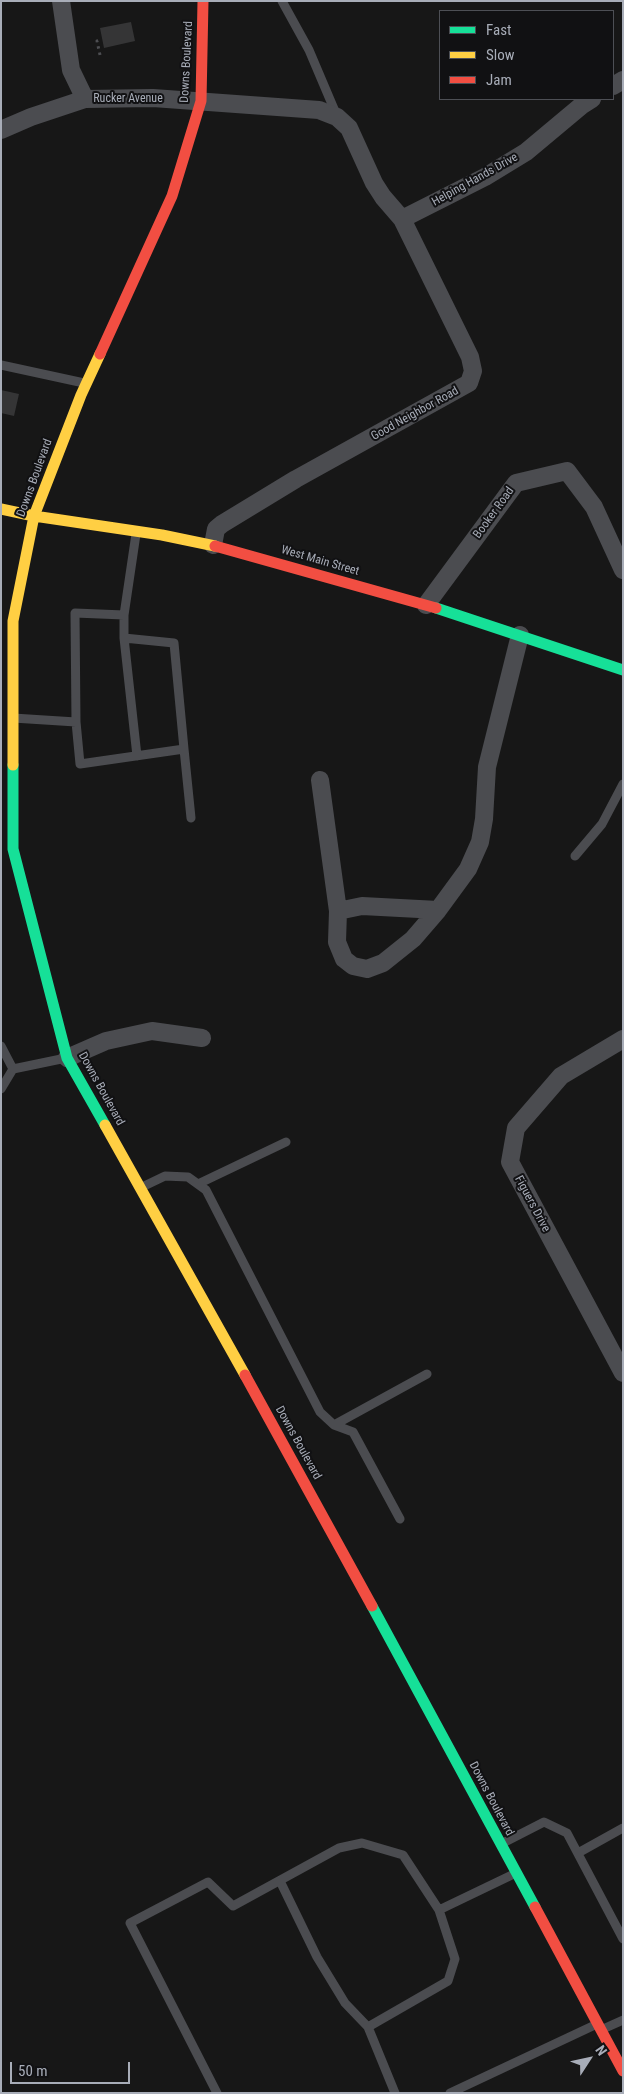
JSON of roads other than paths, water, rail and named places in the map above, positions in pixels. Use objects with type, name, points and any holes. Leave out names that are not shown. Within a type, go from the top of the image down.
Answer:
[{"type":"street","points":[[61,1],[71,70],[85,99]]},
{"type":"street","name":"Downs Boulevard","points":[[203,1],[201,101],[172,196],[87,383],[34,516],[14,615],[7,691],[13,718],[13,849],[67,1058],[318,1506],[623,2071]]},
{"type":"street","name":"Rucker Avenue","points":[[1,130],[31,117],[85,99],[153,98],[201,101]]},
{"type":"street","name":"Helping Hands Drive","points":[[402,218],[485,178],[526,152],[590,100]]},
{"type":"street","points":[[201,101],[319,110],[337,117]]},
{"type":"street","name":"Good Neighbor Road","points":[[213,545],[216,529],[222,524],[296,479],[465,387],[469,383],[473,371],[470,357],[402,218],[383,197],[349,128],[337,117]]},
{"type":"street","name":"Booker Road","points":[[426,605],[516,483],[567,471],[594,507],[623,570]]},
{"type":"street","name":"West Main Street","points":[[1,509],[213,545],[426,605],[623,670]]},
{"type":"street","points":[[320,780],[338,911],[337,942],[344,959],[353,966],[367,969],[383,963],[413,939],[438,910],[468,869],[480,842],[484,819],[487,767],[520,635]]},
{"type":"street","points":[[338,911],[362,906],[438,910]]},
{"type":"street","points":[[67,1058],[106,1041],[152,1031],[202,1038]]},
{"type":"street","name":"Figuers Drive","points":[[623,1039],[560,1076],[516,1128],[510,1162],[623,1373]]},
{"type":"lane","name":"Good Neighbor Road","points":[[282,1],[309,50],[337,117]]},
{"type":"lane","points":[[1,365],[87,383]]},
{"type":"lane","points":[[137,531],[124,615],[124,638],[137,756]]},
{"type":"lane","points":[[124,615],[75,613],[76,722],[80,764],[184,749]]},
{"type":"lane","points":[[1,617],[14,615]]},
{"type":"lane","points":[[124,638],[174,643],[191,818]]},
{"type":"lane","points":[[13,718],[76,722]]},
{"type":"lane","points":[[575,856],[602,824],[623,784]]},
{"type":"lane","points":[[1,1046],[13,1069]]},
{"type":"lane","points":[[1,1089],[13,1069],[67,1058]]},
{"type":"lane","points":[[198,1184],[286,1142]]},
{"type":"lane","points":[[140,1188],[165,1176],[188,1177],[206,1190],[320,1412],[334,1425],[353,1432],[400,1519]]},
{"type":"lane","points":[[334,1425],[427,1374]]},
{"type":"lane","points":[[500,1844],[544,1822],[567,1833],[623,1939]]},
{"type":"lane","points":[[578,1853],[623,1828]]},
{"type":"lane","points":[[217,2093],[130,1923],[208,1882],[233,1906],[339,1848],[362,1843],[403,1854],[439,1910],[455,1959],[448,1981],[368,2027]]},
{"type":"lane","points":[[439,1910],[516,1873]]},
{"type":"lane","points":[[280,1880],[317,1957],[345,2002],[368,2027],[395,2093]]},
{"type":"lane","points":[[450,2093],[599,2027],[623,2020]]}]
